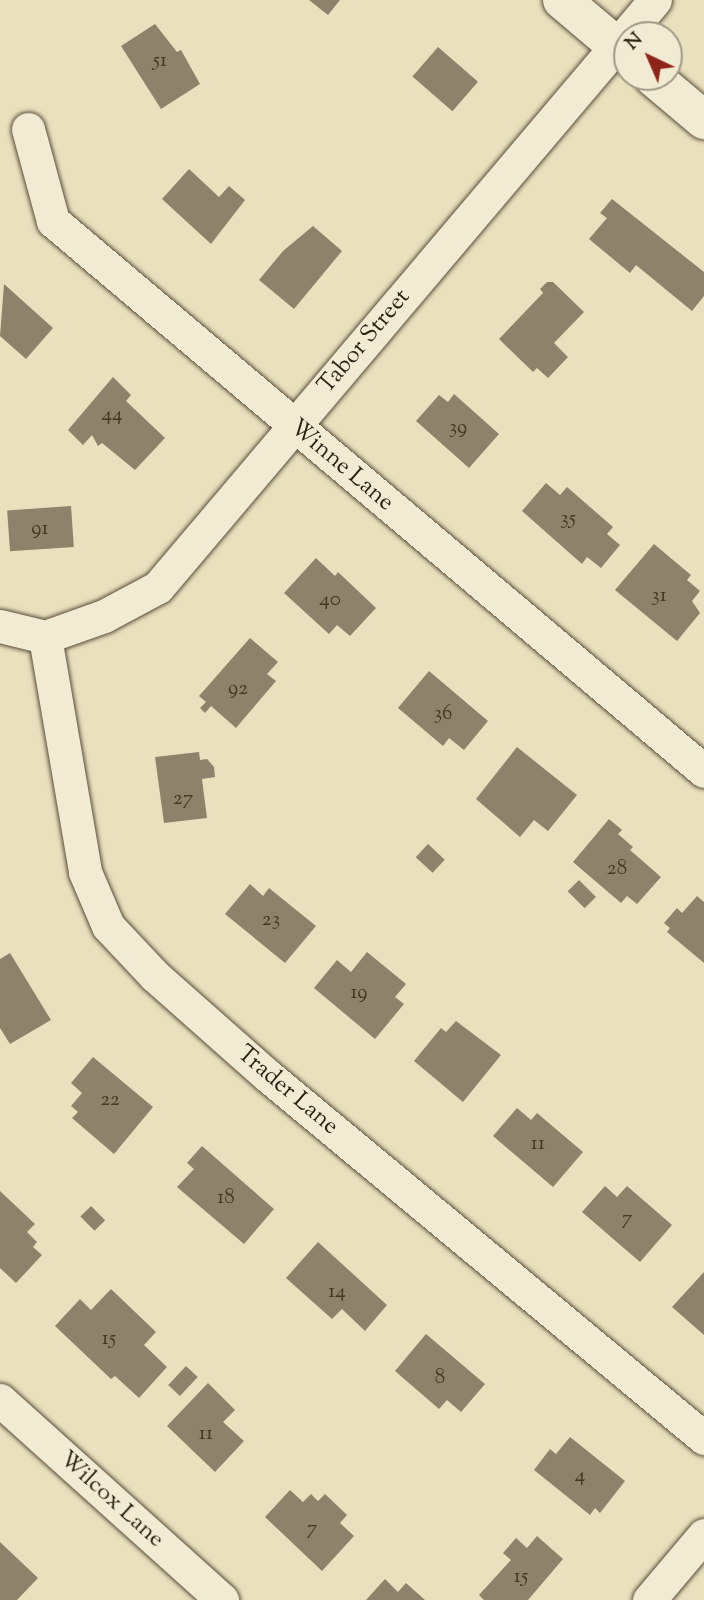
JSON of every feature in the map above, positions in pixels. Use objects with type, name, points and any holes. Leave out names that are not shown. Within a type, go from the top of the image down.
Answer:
[{"type":"street","points":[[562,0],[613,42]]},
{"type":"street","name":"Tabor Street","points":[[641,21],[655,0]]},
{"type":"street","name":"Tabor Street","points":[[45,637],[104,616],[158,587],[294,426],[613,60]]},
{"type":"street","points":[[670,91],[704,120]]},
{"type":"street","name":"Winne Lane","points":[[28,130],[53,221],[704,771]]},
{"type":"street","points":[[0,626],[45,637]]},
{"type":"street","name":"Trader Lane","points":[[45,637],[85,872],[108,926],[155,976],[268,1076],[704,1438]]},
{"type":"street","name":"Wilcox Lane","points":[[0,1400],[222,1600]]},
{"type":"street","points":[[649,1600],[704,1535]]},
{"type":"building","points":[[309,0],[340,0],[328,15]]},
{"type":"building","points":[[155,24],[177,52],[181,50],[200,84],[161,109],[121,46]]},
{"type":"building","points":[[438,47],[478,82],[452,111],[412,76]]},
{"type":"building","points":[[189,169],[219,197],[229,186],[245,200],[211,244],[162,199]]},
{"type":"building","points":[[612,199],[704,272],[704,296],[692,311],[636,265],[630,273],[589,239],[607,218],[600,213]]},
{"type":"building","points":[[313,226],[342,251],[294,309],[259,280],[283,251]]},
{"type":"building","points":[[547,282],[553,282],[584,312],[554,343],[568,357],[548,378],[537,368],[533,372],[499,339],[543,293],[540,289]]},
{"type":"building","points":[[4,284],[53,328],[26,359],[0,336]]},
{"type":"building","points":[[113,377],[131,395],[126,401],[165,438],[135,470],[102,443],[98,446],[92,435],[83,445],[68,430]]},
{"type":"building","points":[[454,394],[499,434],[469,468],[416,421],[439,395],[448,402]]},
{"type":"building","points":[[546,483],[560,495],[567,487],[613,527],[607,534],[620,545],[601,568],[587,557],[582,564],[522,511]]},
{"type":"building","points":[[71,506],[74,547],[10,551],[7,510]]},
{"type":"building","points":[[654,544],[691,575],[687,580],[700,591],[692,601],[700,613],[677,641],[615,590]]},
{"type":"building","points":[[316,558],[335,576],[338,572],[376,608],[350,636],[337,625],[329,634],[284,593]]},
{"type":"building","points":[[250,638],[278,662],[267,674],[276,681],[236,728],[211,706],[205,713],[200,708],[206,702],[199,696]]},
{"type":"building","points":[[429,671],[488,721],[464,750],[449,738],[443,746],[398,708]]},
{"type":"building","points":[[517,747],[577,795],[548,831],[534,820],[520,837],[476,799]]},
{"type":"building","points":[[199,752],[200,760],[207,759],[214,767],[215,777],[202,779],[207,818],[164,823],[155,757]]},
{"type":"building","points":[[609,819],[622,830],[618,834],[633,847],[630,850],[661,877],[637,904],[627,896],[621,903],[573,862]]},
{"type":"building","points":[[428,844],[445,860],[433,873],[416,857]]},
{"type":"building","points":[[579,880],[596,897],[585,908],[568,891]]},
{"type":"building","points":[[250,884],[263,896],[269,888],[316,926],[285,963],[225,914]]},
{"type":"building","points":[[697,896],[704,902],[704,963],[667,932],[670,928],[664,923],[677,908],[682,913]]},
{"type":"building","points":[[367,952],[406,984],[395,997],[404,1004],[375,1039],[314,988],[337,960],[351,972]]},
{"type":"building","points":[[10,953],[51,1020],[10,1044],[0,1028],[0,959]]},
{"type":"building","points":[[456,1021],[501,1055],[463,1102],[414,1061],[441,1028],[446,1032]]},
{"type":"building","points":[[93,1057],[153,1107],[114,1154],[72,1118],[78,1112],[71,1106],[82,1093],[71,1083]]},
{"type":"building","points":[[517,1108],[531,1120],[537,1113],[583,1152],[553,1187],[493,1136]]},
{"type":"building","points":[[202,1146],[274,1209],[244,1244],[177,1187],[194,1169],[187,1163]]},
{"type":"building","points":[[605,1186],[617,1197],[627,1186],[672,1225],[640,1262],[582,1212]]},
{"type":"building","points":[[0,1191],[35,1224],[27,1232],[37,1242],[33,1247],[42,1255],[16,1283],[0,1268]]},
{"type":"building","points":[[91,1206],[105,1220],[95,1231],[80,1217]]},
{"type":"building","points":[[318,1242],[387,1305],[365,1331],[342,1309],[332,1319],[286,1278]]},
{"type":"building","points":[[704,1272],[704,1335],[672,1307]]},
{"type":"building","points":[[111,1289],[156,1332],[144,1345],[167,1367],[139,1398],[115,1376],[111,1379],[55,1326],[80,1299],[91,1310]]},
{"type":"building","points":[[426,1334],[485,1384],[461,1412],[447,1400],[439,1409],[395,1371]]},
{"type":"building","points":[[186,1366],[198,1377],[180,1396],[168,1385]]},
{"type":"building","points":[[208,1383],[235,1410],[223,1422],[244,1441],[215,1472],[167,1426]]},
{"type":"building","points":[[570,1437],[625,1481],[600,1513],[595,1508],[590,1515],[534,1470],[550,1449],[556,1454]]},
{"type":"building","points":[[290,1490],[303,1502],[311,1494],[318,1501],[325,1494],[347,1515],[340,1523],[354,1536],[322,1571],[265,1517]]},
{"type":"building","points":[[537,1536],[563,1559],[528,1600],[484,1600],[479,1595],[511,1560],[503,1553],[516,1538],[527,1548]]},
{"type":"building","points":[[0,1542],[38,1578],[17,1600],[0,1600]]},
{"type":"building","points":[[385,1579],[398,1592],[406,1583],[425,1600],[366,1600]]}]
